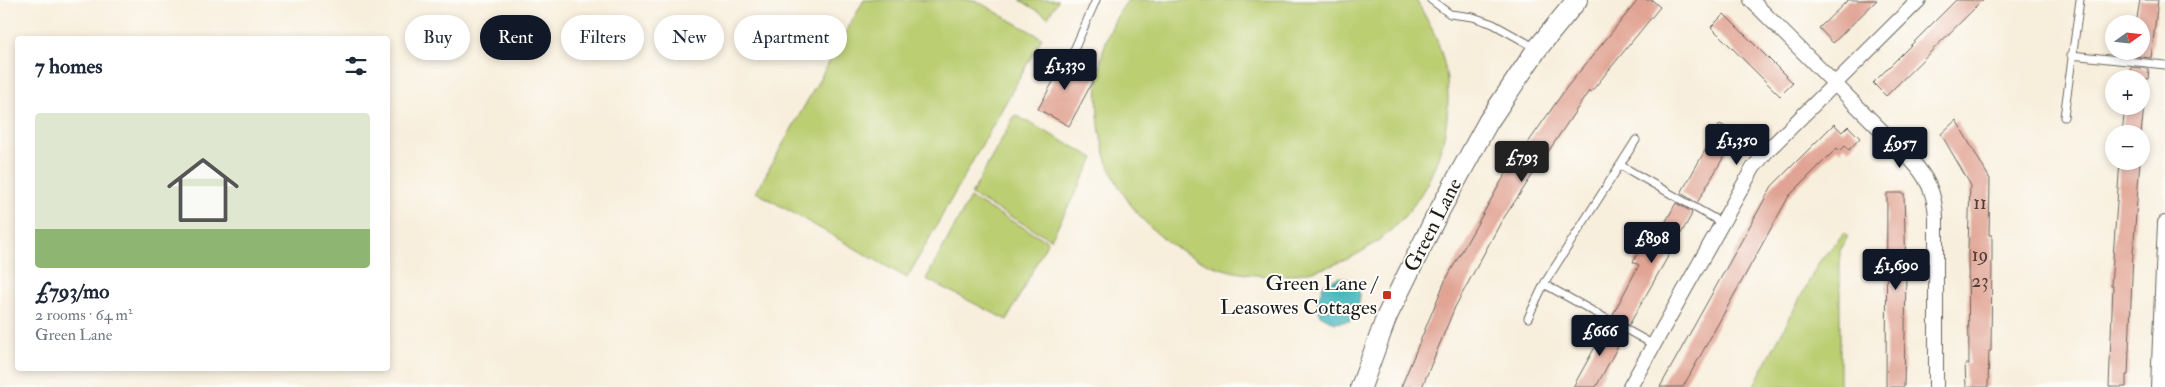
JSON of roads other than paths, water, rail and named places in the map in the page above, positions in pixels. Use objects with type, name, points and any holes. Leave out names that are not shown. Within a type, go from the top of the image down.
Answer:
[{"type":"street","name":"Green Lane","points":[[1361,387],[1387,316],[1436,217],[1488,122],[1537,49],[1576,0]]},
{"type":"street","points":[[1752,0],[1925,176],[1932,191],[1936,218],[1936,387]]},
{"type":"street","points":[[1630,387],[1752,168],[1919,0]]},
{"type":"street","points":[[2158,387],[2160,294],[2165,223]]},
{"type":"lane","points":[[1074,50],[1096,0]]},
{"type":"lane","points":[[1431,0],[1450,14],[1473,17],[1493,24],[1537,49]]},
{"type":"lane","points":[[2064,117],[2080,0]]},
{"type":"lane","points":[[2071,55],[2165,65]]},
{"type":"lane","points":[[1528,318],[1544,284],[1636,140]]},
{"type":"lane","points":[[1620,165],[1722,222]]},
{"type":"lane","points":[[1544,284],[1654,345]]},
{"type":"water","points":[[1340,277],[1355,281],[1360,297],[1356,311],[1350,321],[1335,323],[1320,315],[1317,300],[1324,284]]},
{"type":"place","name":"Green Lane / Leasowes Cottages","points":[[1387,295]]}]
